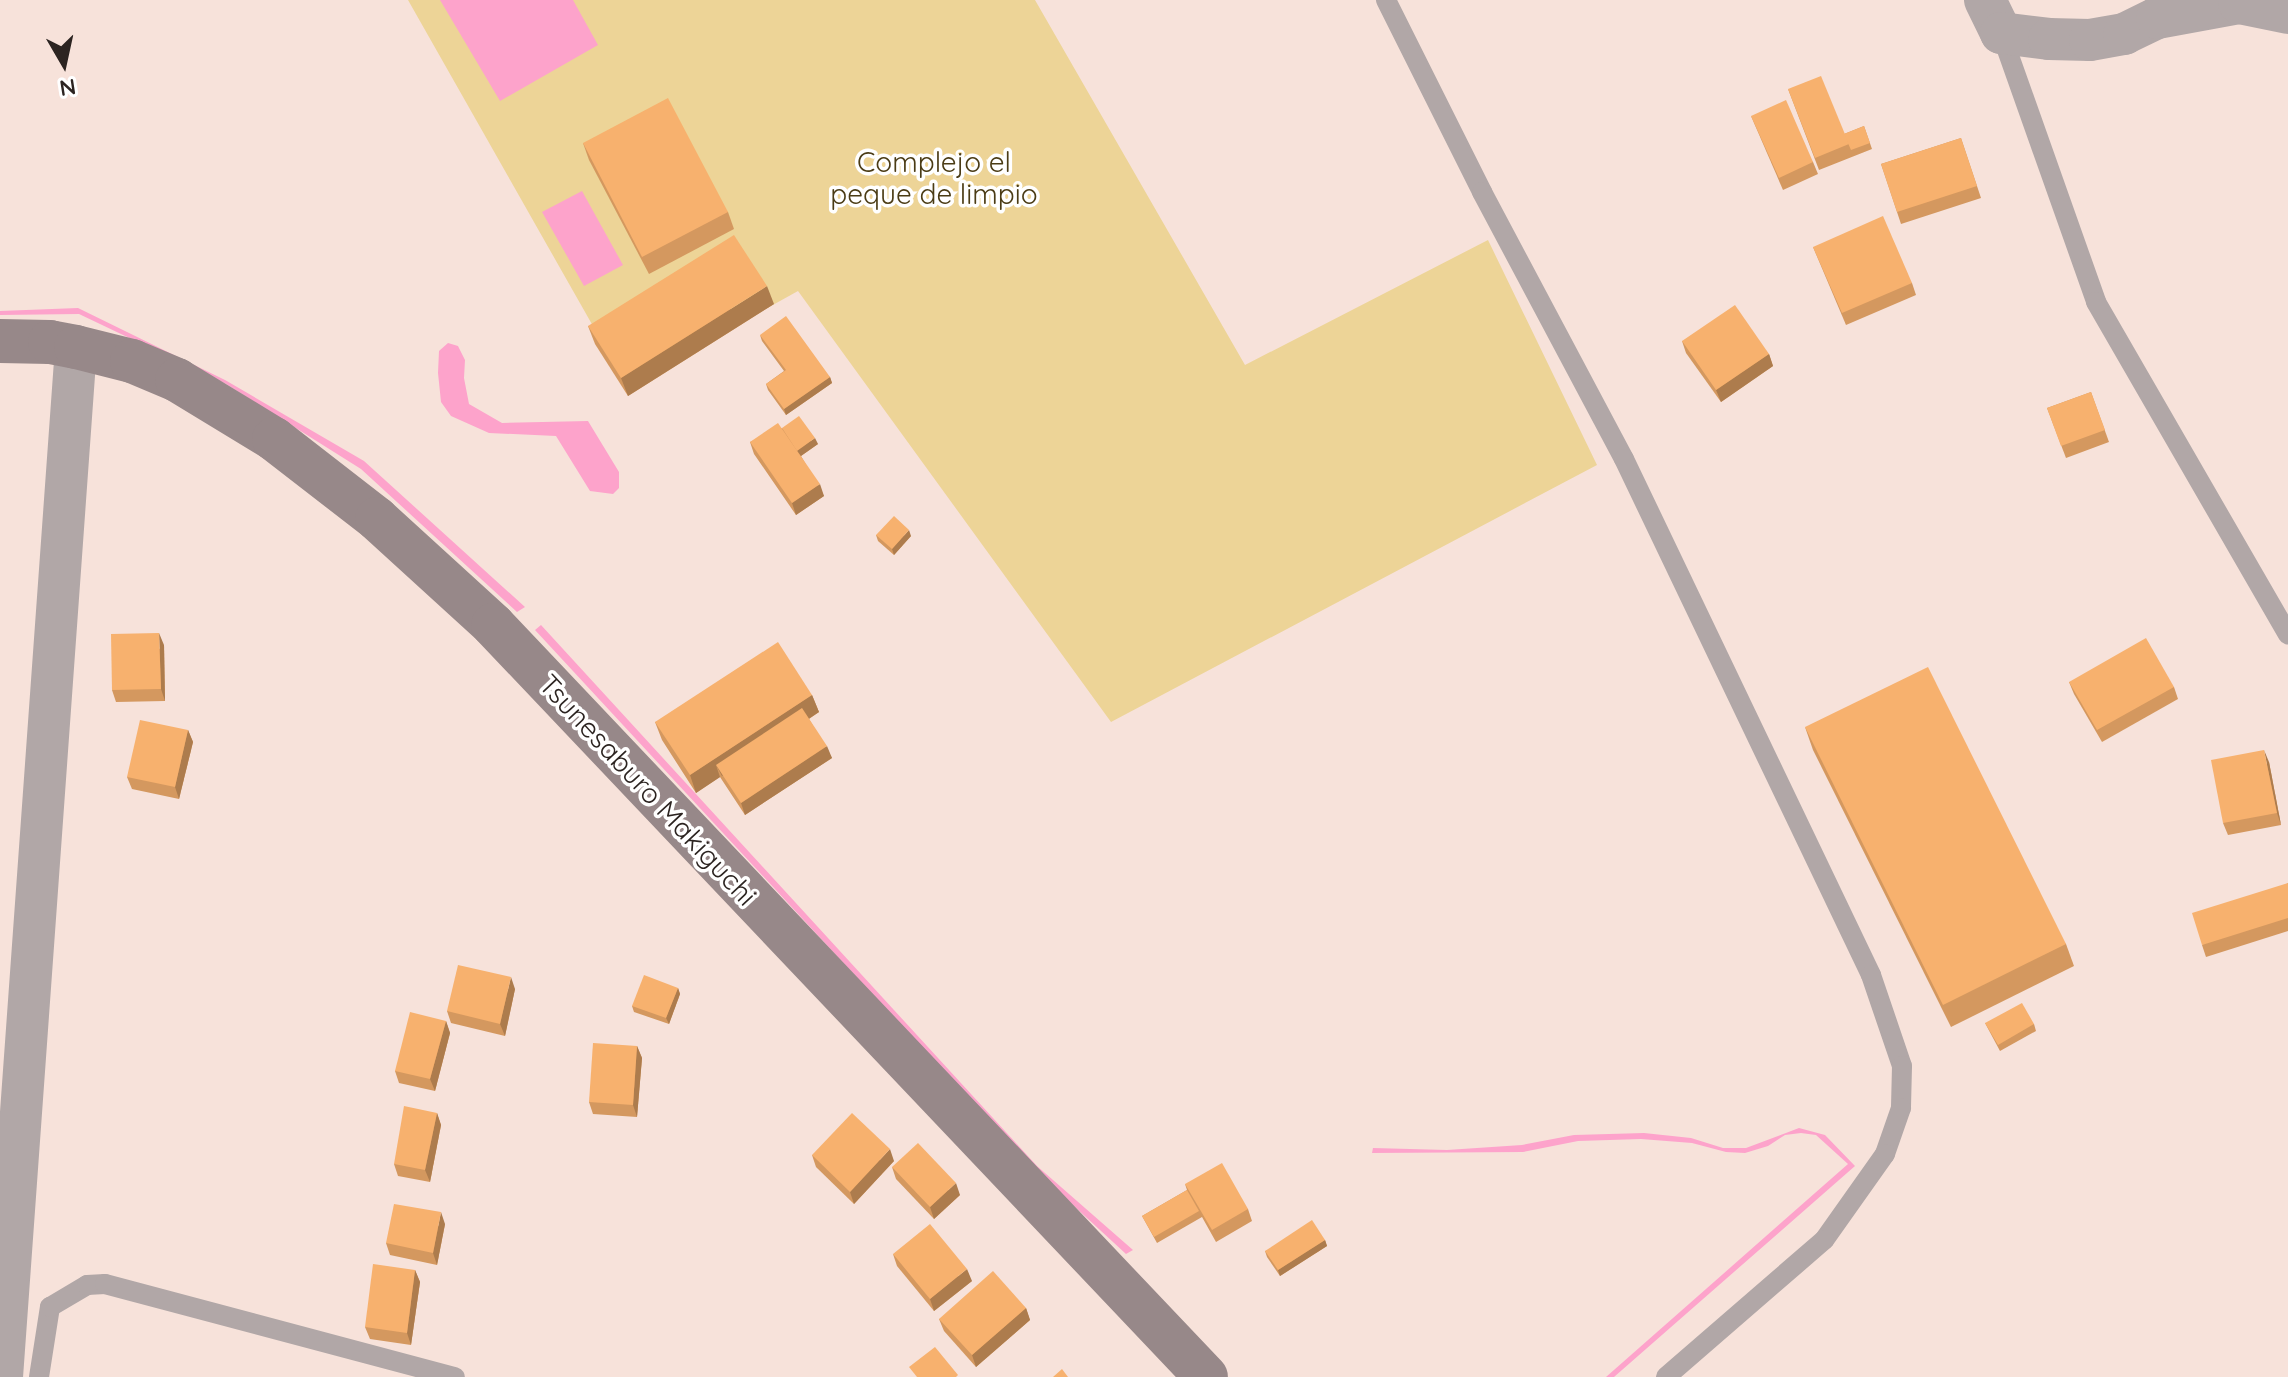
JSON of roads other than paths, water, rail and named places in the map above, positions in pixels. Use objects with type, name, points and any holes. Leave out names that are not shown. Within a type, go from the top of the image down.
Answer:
[{"type":"street","points":[[1993,16],[2090,40],[2124,34],[2157,18],[2191,9],[2239,3],[2288,13]]},
{"type":"street","name":"Tsunesaburo Makiguchi","points":[[0,341],[76,347],[132,361],[177,380],[274,439],[377,519],[493,625],[1206,1377]]},
{"type":"street","points":[[2,1377],[76,347]]},
{"type":"lane","points":[[1386,0],[1482,192],[1631,473],[1871,975],[1902,1066],[1901,1108],[1885,1154],[1824,1240],[1666,1377]]},
{"type":"lane","points":[[1993,16],[2096,302],[2288,635]]},
{"type":"lane","points":[[39,1377],[50,1307],[87,1285],[105,1284],[455,1377]]},
{"type":"park label","name":"Complejo el peque de limpio","points":[[934,178]]}]
